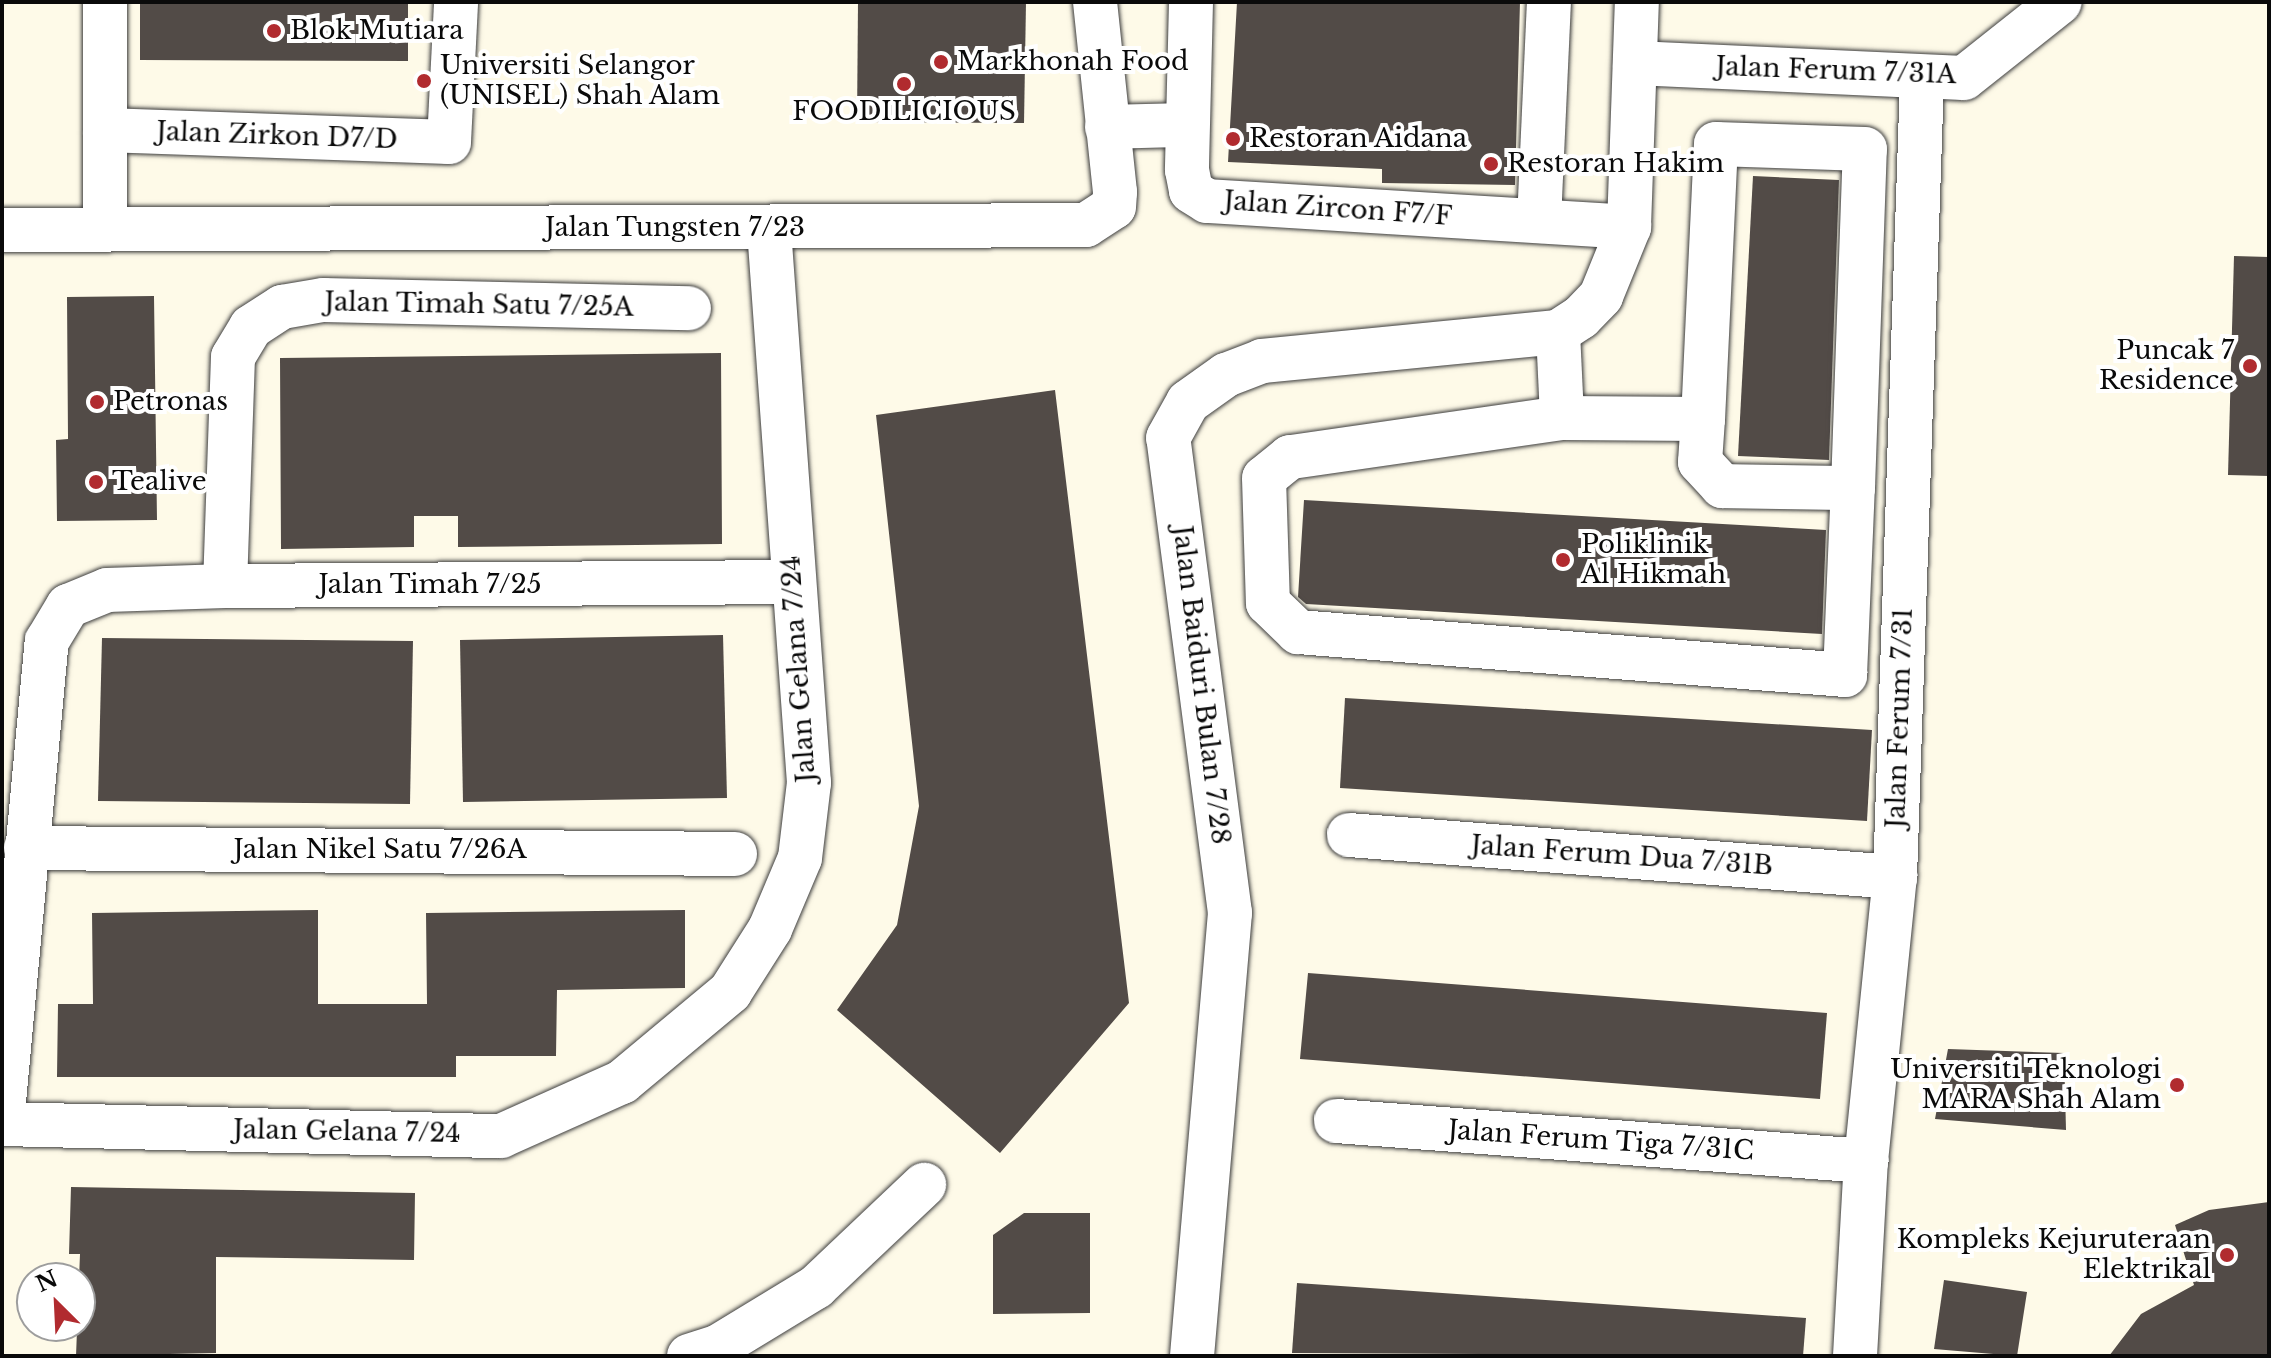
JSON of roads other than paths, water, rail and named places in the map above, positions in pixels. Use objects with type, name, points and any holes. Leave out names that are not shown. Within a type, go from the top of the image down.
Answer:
[{"type":"street","points":[[105,2],[105,226]]},
{"type":"street","name":"Jalan Zirkon D7/D","points":[[105,130],[449,142],[456,2]]},
{"type":"street","name":"Jalan Tungsten 7/23","points":[[9,222],[105,226],[769,229],[1086,225],[1114,207],[1095,2]]},
{"type":"street","name":"Jalan Zircon F7/F","points":[[1191,2],[1185,125],[1191,191],[1207,201],[1629,227]]},
{"type":"street","points":[[1539,221],[1549,2]]},
{"type":"street","points":[[1562,418],[1558,332],[1601,296],[1629,227],[1637,2]]},
{"type":"street","name":"Jalan Ferum 7/31A","points":[[1635,63],[1922,79],[1964,78],[2060,2]]},
{"type":"street","name":"Jalan Ferum 7/31","points":[[1855,1356],[1866,1161],[1895,877],[1922,79]]},
{"type":"street","points":[[1107,127],[1185,125]]},
{"type":"street","points":[[1703,419],[1562,418],[1290,457],[1264,478],[1268,603],[1298,632],[1845,675],[1853,488],[1865,149],[1716,144],[1703,419],[1700,462],[1722,486],[1853,488]]},
{"type":"street","name":"Jalan Gelana 7/24","points":[[2,1124],[501,1136],[622,1082],[730,992],[770,929],[800,858],[809,783],[769,229]]},
{"type":"street","name":"Jalan Timah Satu 7/25A","points":[[225,586],[233,357],[251,327],[282,307],[323,300],[689,308]]},
{"type":"street","name":"Jalan Baiduri Bulan 7/28","points":[[1192,1356],[1230,913],[1168,438],[1174,419],[1226,375],[1262,361],[1558,332]]},
{"type":"street","name":"Jalan Timah 7/25","points":[[26,848],[47,641],[68,606],[107,590],[225,586],[794,582]]},
{"type":"street","name":"Jalan Ferum Dua 7/31B","points":[[1349,835],[1895,877]]},
{"type":"street","points":[[2,1124],[26,848]]},
{"type":"street","name":"Jalan Nikel Satu 7/26A","points":[[26,848],[735,854]]},
{"type":"street","name":"Jalan Ferum Tiga 7/31C","points":[[1336,1121],[1866,1161]]},
{"type":"street","points":[[689,1356],[719,1346],[816,1287],[924,1185]]},
{"type":"place","name":"Blok Mutiara","points":[[274,31]]},
{"type":"place","name":"Markhonah Food","points":[[941,62]]},
{"type":"place","name":"Universiti Selangor (UNISEL) Shah Alam","points":[[424,81]]},
{"type":"place","name":"FOODILICIOUS","points":[[904,84]]},
{"type":"place","name":"Restoran Aidana","points":[[1233,139]]},
{"type":"place","name":"Restoran Hakim","points":[[1491,164]]},
{"type":"place","name":"Puncak 7 Residence","points":[[2250,366]]},
{"type":"place","name":"Petronas","points":[[97,402]]},
{"type":"place","name":"Tealive","points":[[96,482]]},
{"type":"place","name":"Poliklinik Al Hikmah","points":[[1563,560]]},
{"type":"place","name":"Universiti Teknologi MARA Shah Alam","points":[[2177,1085]]},
{"type":"place","name":"Kompleks Kejuruteraan Elektrikal","points":[[2227,1255]]}]
